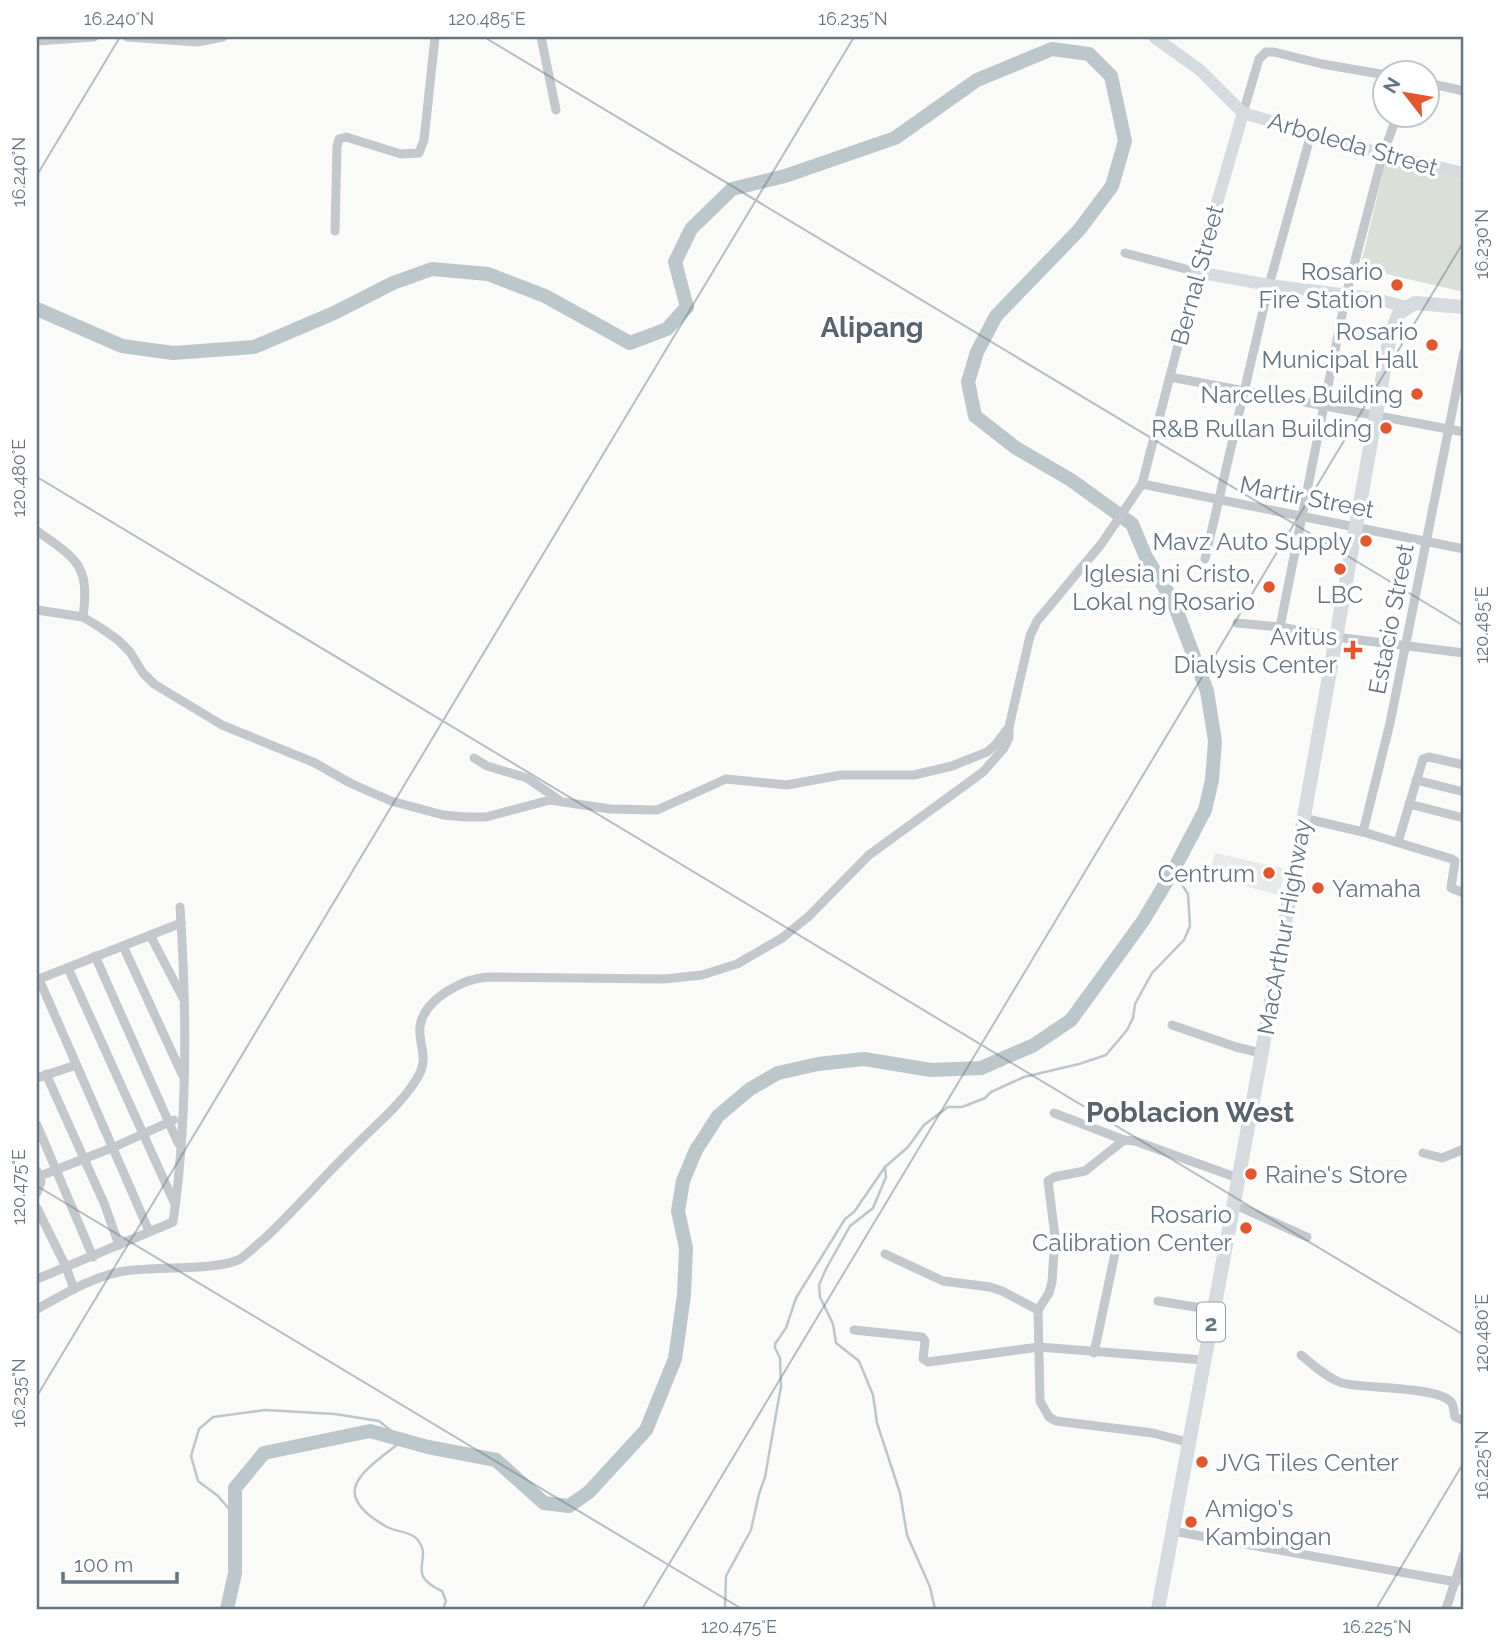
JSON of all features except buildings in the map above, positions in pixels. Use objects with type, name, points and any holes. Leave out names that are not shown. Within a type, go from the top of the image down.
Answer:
[{"type":"highway","points":[[1407,307],[1415,303],[1464,307]]},
{"type":"highway","name":"MacArthur Highway","points":[[1158,1609],[1390,336],[1399,313],[1407,307]]},
{"type":"main road","points":[[1154,37],[1200,70],[1243,113]]},
{"type":"main road","name":"Arboleda Street","points":[[1243,113],[1383,154],[1464,173]]},
{"type":"main road","name":"Bernal Street","points":[[1197,272],[1243,113]]},
{"type":"main road","points":[[1197,272],[1269,285],[1373,298],[1407,307]]},
{"type":"street","points":[[37,41],[94,37]]},
{"type":"street","points":[[127,37],[197,42],[223,37]]},
{"type":"street","points":[[335,231],[339,139],[346,137],[401,154],[419,152],[424,140],[435,37]]},
{"type":"street","points":[[541,37],[556,110]]},
{"type":"street","name":"Bernal Street","points":[[1243,113],[1261,56],[1266,52],[1372,73]]},
{"type":"street","points":[[1442,86],[1464,91]]},
{"type":"street","points":[[1280,627],[1346,295],[1392,130]]},
{"type":"street","points":[[1205,559],[1269,285],[1311,134]]},
{"type":"street","points":[[1125,253],[1197,272]]},
{"type":"street","name":"Bernal Street","points":[[74,1289],[121,1272],[222,1264],[242,1258],[272,1231],[414,1084],[424,1063],[420,1035],[423,1017],[440,997],[466,982],[477,977],[686,978],[718,972],[761,952],[808,917],[869,855],[983,772],[1004,748],[1009,738],[1009,727],[1030,636],[1037,621],[1102,543],[1142,484],[1197,272]]},
{"type":"street","name":"Estacio Street","points":[[1363,832],[1406,645],[1464,352]]},
{"type":"street","points":[[1170,377],[1464,432]]},
{"type":"street","name":"Martir Street","points":[[1142,484],[1464,549]]},
{"type":"street","points":[[37,531],[63,549],[82,572],[86,591],[83,617]]},
{"type":"street","points":[[37,610],[83,617],[118,640],[130,652],[143,673],[165,693],[222,725],[314,763],[391,801],[443,815],[486,817],[534,803],[560,801],[643,811],[669,806],[701,788],[726,779],[787,785],[841,775],[914,775],[931,772],[987,752],[1009,727]]},
{"type":"street","points":[[1237,623],[1464,653]]},
{"type":"street","points":[[1398,842],[1421,762],[1425,757],[1464,765]]},
{"type":"street","points":[[474,758],[487,766],[527,778],[560,801]]},
{"type":"street","points":[[1416,780],[1464,792]]},
{"type":"street","points":[[1409,804],[1464,818]]},
{"type":"street","points":[[1303,818],[1363,832],[1454,859],[1451,888],[1464,893]]},
{"type":"street","points":[[37,1279],[173,1222],[182,1116],[186,1003],[180,907]]},
{"type":"street","points":[[149,1231],[39,979],[181,923]]},
{"type":"street","points":[[150,935],[186,1003]]},
{"type":"street","points":[[123,946],[183,1075]]},
{"type":"street","points":[[95,956],[180,1146]]},
{"type":"street","points":[[68,968],[175,1205]]},
{"type":"street","points":[[1172,1025],[1261,1053]]},
{"type":"street","points":[[76,1065],[41,1076],[104,1203],[118,1245]]},
{"type":"street","points":[[1054,1112],[1124,1140],[1135,1141],[1238,1178]]},
{"type":"street","points":[[37,1193],[41,1182],[38,1173],[84,1160],[182,1116]]},
{"type":"street","points":[[37,1125],[93,1257]]},
{"type":"street","points":[[1124,1140],[1085,1171],[1054,1177],[1048,1181],[1055,1236],[1051,1288],[1038,1310],[1040,1401],[1048,1417],[1056,1421],[1153,1433],[1190,1443]]},
{"type":"street","points":[[1423,1153],[1442,1158],[1464,1149]]},
{"type":"street","points":[[1233,1204],[1307,1237]]},
{"type":"street","points":[[37,1208],[74,1289],[37,1309]]},
{"type":"street","points":[[1094,1353],[1117,1244]]},
{"type":"street","points":[[885,1254],[943,1281],[1002,1291],[1038,1310]]},
{"type":"street","points":[[1158,1301],[1214,1310]]},
{"type":"street","points":[[854,1329],[922,1337],[925,1341],[923,1359],[926,1362],[1038,1347],[1204,1360]]},
{"type":"street","points":[[1301,1355],[1341,1382],[1417,1390],[1449,1399],[1455,1417],[1464,1421]]},
{"type":"street","points":[[1173,1531],[1456,1582]]},
{"type":"street","points":[[1450,1609],[1464,1555]]},
{"type":"shaded area","points":[[1386,160],[1464,178],[1464,292],[1360,268]]},
{"type":"shaded area","points":[[1215,853],[1285,869],[1279,895],[1209,877]]},
{"type":"waterway","points":[[37,309],[122,346],[173,353],[254,347],[334,313],[393,283],[432,269],[488,274],[545,296],[630,343],[667,329],[687,307],[675,262],[691,229],[732,189],[785,176],[895,138],[977,80],[1052,49],[1089,54],[1111,76],[1125,141],[1112,186],[1079,230],[996,316],[977,352],[968,382],[975,416],[1016,448],[1071,480],[1132,524],[1146,557],[1173,601],[1207,691],[1215,741],[1212,780],[1205,810],[1143,921],[1071,1020],[1034,1045],[981,1068],[931,1070],[864,1059],[818,1064],[778,1073],[750,1089],[718,1116],[696,1150],[683,1181],[678,1211],[686,1248],[684,1295],[675,1359],[646,1430],[589,1492],[569,1506],[544,1503],[496,1460],[428,1447],[370,1431],[264,1453],[235,1488],[235,1573],[227,1609]]},
{"type":"waterway","points":[[725,1609],[726,1576],[751,1530],[765,1477],[781,1386],[780,1358],[775,1344],[786,1328],[796,1298],[845,1219],[854,1212],[885,1167],[908,1147],[924,1125],[948,1107],[962,1107],[985,1098],[991,1092],[1024,1077],[1106,1055],[1127,1030],[1133,1018],[1135,1004],[1152,973],[1184,940],[1190,926],[1188,894],[1173,871]]},
{"type":"waterway","points":[[885,1167],[886,1177],[873,1208],[850,1226],[819,1285],[820,1297],[833,1324],[836,1343],[859,1361],[873,1395],[877,1423],[900,1493],[907,1535],[930,1587],[935,1609]]},
{"type":"waterway","points":[[235,1516],[218,1496],[198,1481],[191,1456],[199,1429],[213,1417],[265,1410],[335,1414],[379,1421],[403,1440],[365,1471],[355,1492],[358,1503],[387,1527],[411,1534],[417,1539],[422,1547],[424,1578],[442,1591],[446,1601],[443,1609]]},
{"type":"place","name":"Rosario Fire Station","points":[[1397,285]]},
{"type":"place","name":"Rosario Municipal Hall","points":[[1432,345]]},
{"type":"place","name":"Narcelles Building","points":[[1417,394]]},
{"type":"place","name":"R&B Rullan Building","points":[[1386,428]]},
{"type":"place","name":"Mavz Auto Supply","points":[[1366,541]]},
{"type":"place","name":"LBC","points":[[1340,569]]},
{"type":"place","name":"Iglesia ni Cristo, Lokal ng Rosario","points":[[1269,587]]},
{"type":"place","name":"Avitus Dialysis Center","points":[[1353,650]]},
{"type":"place","name":"Centrum","points":[[1269,873]]},
{"type":"place","name":"Yamaha","points":[[1318,888]]},
{"type":"place","name":"Raine's Store","points":[[1251,1174]]},
{"type":"place","name":"Rosario Calibration Center","points":[[1246,1228]]},
{"type":"place","name":"JVG Tiles Center","points":[[1202,1462]]},
{"type":"place","name":"Amigo's Kambingan","points":[[1191,1522]]},
{"type":"district","name":"Alipang","points":[[872,327]]},
{"type":"district","name":"Poblacion West","points":[[1190,1112]]}]
